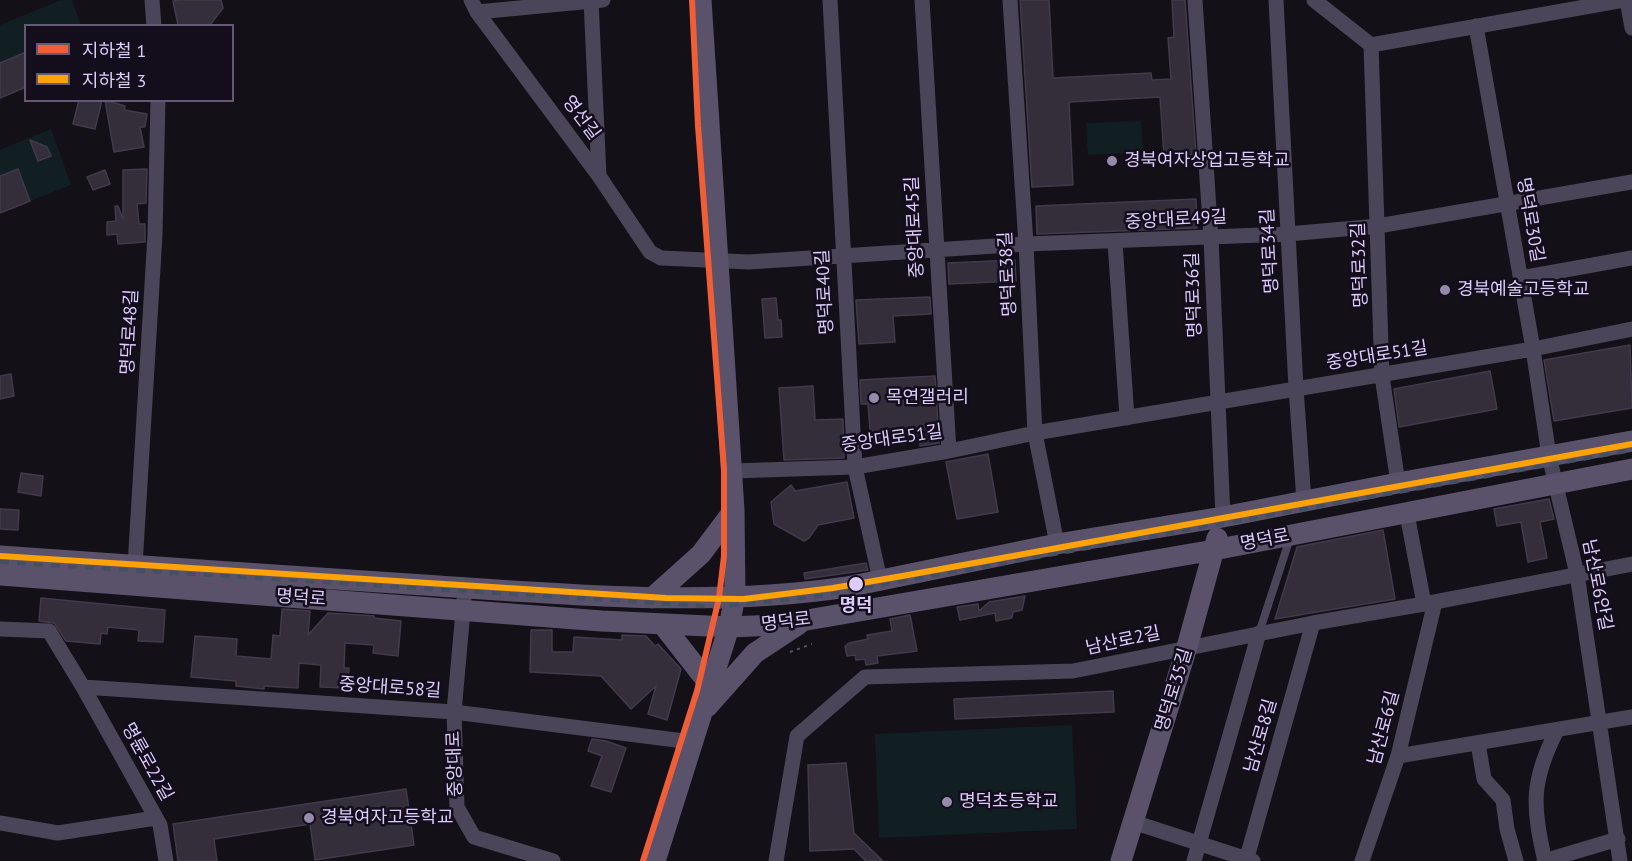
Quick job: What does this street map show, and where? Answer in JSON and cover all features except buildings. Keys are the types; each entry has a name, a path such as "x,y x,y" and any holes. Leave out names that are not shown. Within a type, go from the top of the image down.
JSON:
{"main road":[{"path":"655,861 729,627 735,596 732,471 701,0"},
{"name":"명덕로","path":"0,555 465,588 652,598 815,592 1057,544 1223,517 1632,441"},
{"name":"명덕로","path":"0,575 663,625 729,627 778,625 1214,550 1632,469"},
{"path":"652,598 701,554 734,510"},
{"name":"명덕로35길","path":"1121,861 1187,647 1223,517"},
{"path":"702,712 755,652 803,621"},
{"path":"663,625 710,685"}],"street":[{"path":"152,0 154,24"},
{"path":"591,0 599,176"},
{"path":"474,6 603,0"},
{"name":"명덕로40길","path":"830,0 855,467 880,580"},
{"name":"중앙대로45길","path":"921,0 949,451"},
{"name":"명덕로38길","path":"1010,0 1026,244 1035,433 1057,544"},
{"name":"명덕로36길","path":"1195,0 1211,238 1223,517"},
{"name":"명덕로34길","path":"1276,0 1304,501"},
{"path":"1314,0 1371,45 1476,26 1551,6 1626,0 1632,28"},
{"name":"영선길","path":"474,6 599,176 650,252 661,258"},
{"name":"명덕로30길","path":"1476,26 1521,278 1549,456"},
{"name":"명덕로32길","path":"1371,45 1382,376 1398,483"},
{"name":"명덕로48길","path":"135,566 155,235 158,102"},
{"name":"중앙대로49길","path":"661,258 749,262 1026,244 1288,234 1378,226 1632,182"},
{"path":"1115,242 1127,418"},
{"path":"1521,278 1632,258"},
{"name":"중앙대로51길","path":"732,471 855,467 1035,433 1296,388 1382,376 1632,329"},
{"name":"남산로6안길","path":"1549,456 1577,574 1620,861"},
{"path":"1407,514 1429,603"},
{"name":"남산로2길","path":"776,861 797,736 865,677 1073,671 1259,633 1632,564"},
{"name":"중앙대로","path":"465,588 454,712 457,807 474,837 553,861"},
{"name":"남산로6길","path":"1362,861 1398,756 1429,603"},
{"name":"남산로8길","path":"1249,860 1313,623"},
{"name":"명륜로22길","path":"0,629 49,631 160,825 166,861"},
{"path":"1194,861 1259,633"},
{"name":"중앙대로58길","path":"83,687 454,712 692,742"},
{"path":"1398,756 1632,717"},
{"path":"1557,730 1544,756 1537,784 1535,815 1545,861 1579,856 1618,839"},
{"path":"1478,743 1484,779 1503,800 1507,829 1516,861"},
{"path":"0,823 58,833 156,818"},
{"path":"1133,822 1249,860"}],"lane":[{"path":"1259,633 1290,536"}],"path":[{"path":"782,655 812,644"}],"shaded area":[{"path":"61,0 72,0 81,24 24,24 24,52 0,63 0,25"},
{"path":"1141,121 1143,152 1088,155 1086,123"},
{"path":"51,129 71,185 30,201 18,169 0,175 0,150"},
{"path":"1072,725 1077,829 879,838 875,734"}],"railway":[{"path":"0,562 718,607 821,596 1632,450"}],"metro line":[{"name":"1","path":"643,861 697,691 719,598 724,556 724,469 698,126 692,0"},
{"name":"3","path":"0,556 666,598 744,599 833,588 908,575 1632,444"}],"place":[{"name":"경북여자상업고등학교","path":"1112,161"},
{"name":"경북예술고등학교","path":"1445,290"},
{"name":"목연갤러리","path":"874,398"},
{"name":"명덕","path":"856,584"},
{"name":"명덕초등학교","path":"947,802"},
{"name":"경북여자고등학교","path":"309,818"}]}
